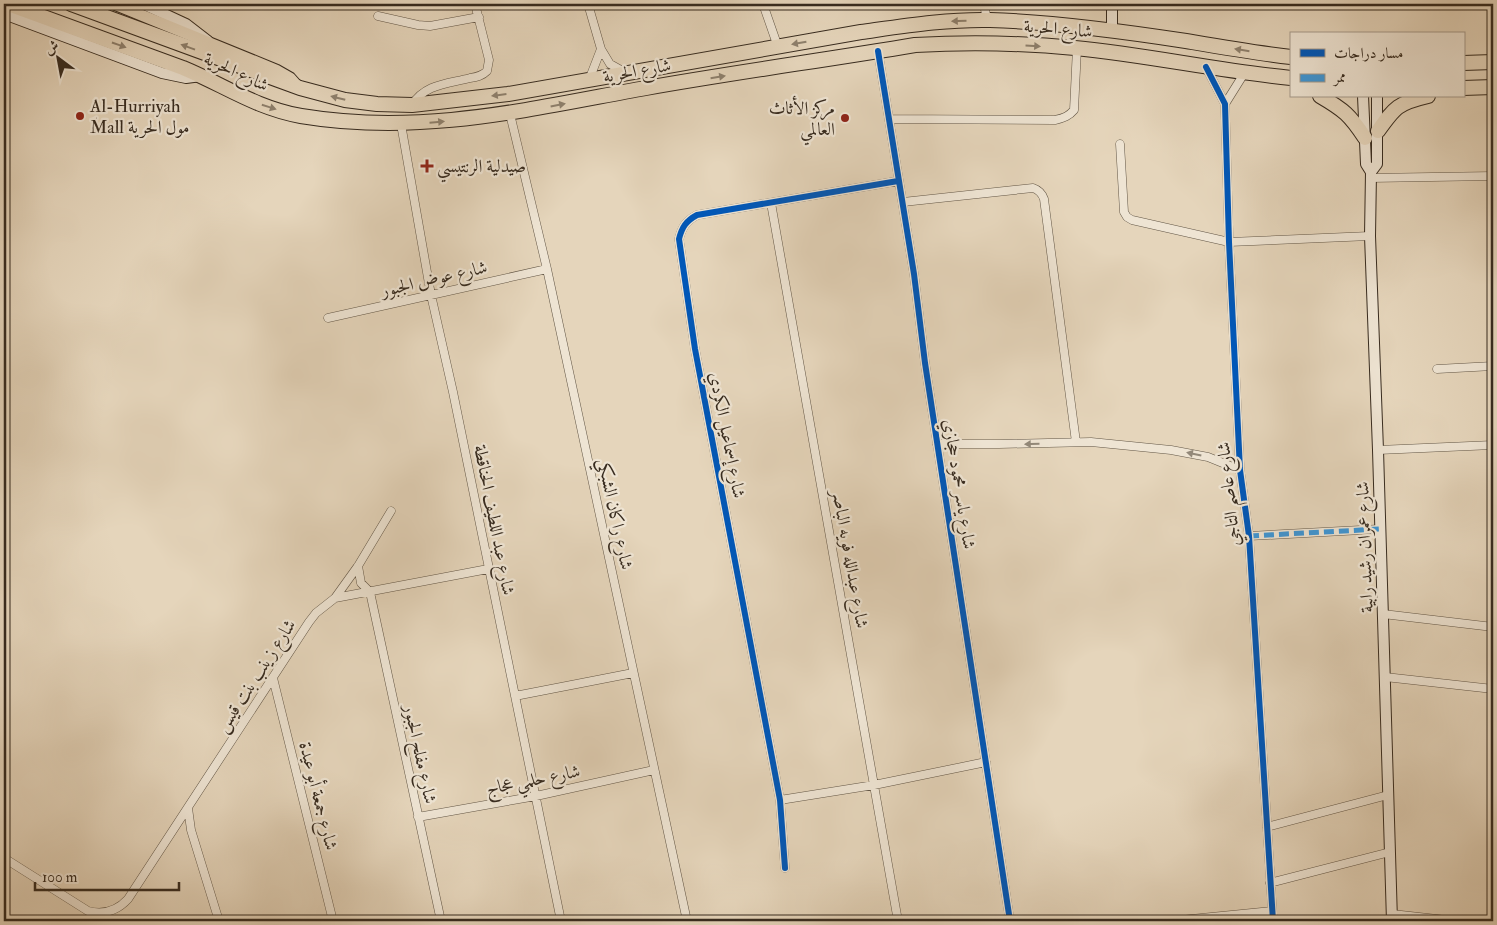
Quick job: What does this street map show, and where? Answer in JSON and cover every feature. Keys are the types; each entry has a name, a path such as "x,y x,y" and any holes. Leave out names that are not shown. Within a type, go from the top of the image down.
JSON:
{"highway":[{"name":"شارع الحرية","path":"8,4 202,76 253,102 291,114 374,124 438,122 510,114 648,88 915,45 985,43 1077,48 1290,78"},
{"name":"شارع الحرية","path":"71,4 300,88 345,100 412,106 508,94 912,25 988,20 1112,31 1290,57"},
{"path":"1464,63 1493,62"},
{"path":"1272,76 1290,84"},
{"path":"1464,88 1493,87"},
{"path":"1323,98 1352,118 1365,138"},
{"path":"1378,131 1396,108 1406,101 1419,98"}],"main road":[{"path":"114,4 281,72 300,88"}],"street":[{"path":"143,4 186,24 208,42"},
{"path":"412,106 417,96 428,89 478,76 487,71 489,60 475,4"},
{"path":"588,4 601,49 610,64 628,74"},
{"path":"764,4 778,47"},
{"path":"984,4 988,20"},
{"path":"1112,4 1112,31"},
{"path":"4,14 162,73 186,78 202,76"},
{"path":"378,16 430,26 479,17"},
{"path":"889,119 1055,120 1063,118 1070,115 1074,110 1077,48"},
{"path":"588,81 601,49"},
{"name":"شارع ياسر محمود حجازي","path":"878,51 898,181 903,202 937,444 1010,921"},
{"name":"شارع عاصم التاجي","path":"1206,67 1225,104 1229,242 1240,470 1249,536 1273,921"},
{"path":"1225,104 1245,72"},
{"name":"شارع عمران رشيد رابية","path":"1363,98 1366,164 1371,175 1370,236 1392,918"},
{"name":"شارع عمران رشيد رابية","path":"1371,175 1377,164 1377,98"},
{"name":"شارع راكان الشبكي","path":"510,114 547,269 687,921"},
{"name":"شارع عبد اللطيف الحناقطة","path":"401,124 431,295 453,392 561,921"},
{"path":"1120,144 1124,212 1126,217 1132,220 1229,242 1370,236"},
{"path":"1371,175 1493,176"},
{"name":"شارع إسماعيل الكردي","path":"785,868 780,800 695,349 679,239 683,226 697,215 898,181"},
{"path":"903,202 1033,188 1042,194 1076,442"},
{"name":"شارع عبدالله فويه الباصر","path":"771,203 898,921"},
{"name":"شارع عوض الجبور","path":"328,318 547,269"},
{"path":"1437,368 1493,366"},
{"path":"937,444 1076,442 1171,450 1208,457 1240,470"},
{"path":"1378,450 1493,445"},
{"path":"335,598 358,566 391,512"},
{"path":"1249,536 1380,529"},
{"name":"شارع مفلح الجبور","path":"358,566 361,583 370,592 441,921"},
{"name":"شارع زينب بنت قيس","path":"95,912 110,911 128,899 316,613 335,598 488,569"},
{"path":"1383,614 1493,627"},
{"path":"516,696 633,673"},
{"path":"1385,676 1493,689"},
{"name":"شارع جمعة أبو عيدة","path":"273,678 333,921"},
{"path":"780,800 874,785 986,762"},
{"name":"شارع حلمي عجاج","path":"418,817 536,796 654,770"},
{"path":"1267,826 1388,795"},
{"path":"188,808 191,830 219,921"},
{"path":"1270,883 1390,852"},
{"path":"4,858 81,907 95,912 98,921"},
{"path":"1171,921 1272,911"},
{"path":"1392,918 1455,921"}],"marked path":[{"path":"1249,536 1380,529"}],"cycle path":[{"path":"878,51 914,274 925,363 1010,921"},
{"path":"1206,67 1225,104 1229,242 1240,470 1249,536 1273,921"},
{"path":"785,868 780,800 695,349 679,239 685,225 697,215 898,181"}],"place":[{"name":"ِAl-Hurriyah Mall مول الحرية","path":"80,116"},
{"name":"مركز الأثاث العالمي","path":"845,118"},
{"name":"صيدلية الرنتيسي","path":"427,166"}]}
